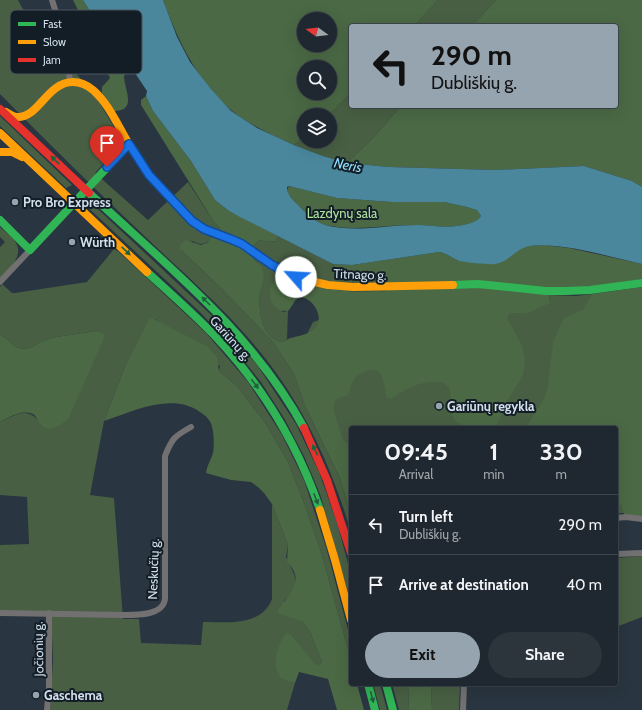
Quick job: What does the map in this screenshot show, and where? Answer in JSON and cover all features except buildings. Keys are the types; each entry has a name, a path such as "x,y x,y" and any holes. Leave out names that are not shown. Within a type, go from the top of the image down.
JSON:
{"main road":[{"path":"36,142 27,129 28,118 54,88 62,83 70,82"},
{"name":"Titnago g.","path":"70,82 88,86 97,94 149,175 198,226 233,240 272,265 306,280 328,285 353,287 478,284 546,291 590,290 642,283"},
{"path":"0,109 20,117 26,115 38,105"},
{"name":"Gariūnų g.","path":"0,109 100,204 173,270 225,320 256,355 276,382 301,422 322,465 338,509 349,546"},
{"name":"Gariūnų g.","path":"0,133 215,336 246,371 276,414 301,462 320,509 349,613"},
{"path":"0,220 30,250 129,144"},
{"path":"0,152 12,152 29,160"},
{"path":"369,686 375,710"},
{"path":"387,686 393,710"}],"street":[{"path":"52,0 55,10"},
{"path":"69,74 70,82"},
{"path":"0,282 30,250"},
{"name":"Neskučių g.","path":"49,613 137,615 162,608 165,604 165,456 170,443 176,436 191,427"},
{"path":"618,518 642,519"},
{"path":"618,554 642,553"},
{"name":"Jočionių g.","path":"0,613 49,613 49,682 47,710"},
{"path":"463,710 464,686"}],"green space":[{"path":"0,0 18,0 23,10 10,10 10,74 76,74 93,92 123,142 95,173 148,220 188,182 214,222 220,228 208,242 201,244 192,241 182,251 221,288 273,342 294,374 305,406 340,478 349,508 349,526 337,490 311,430 289,392 264,356 235,323 204,292 38,133 0,94"},
{"path":"73,0 83,0 89,10 78,10"},
{"path":"163,0 438,0 416,24 349,24 349,95 335,108 297,108 297,143 294,145 262,130 232,111 200,75 186,52"},
{"path":"438,0 496,0 474,24 416,24"},
{"path":"496,0 642,0 642,187 632,181 584,166 495,170 389,167 347,163 373,138 399,108 618,108 618,24 474,24"},
{"path":"108,74 126,74 124,76 128,103 126,107 121,110 114,111 102,93 102,87 110,78"},
{"path":"349,95 349,108 399,108 373,138 347,163 302,148 337,148 337,108 335,108"},
{"path":"146,96 153,111 191,161 215,200 229,211 278,236 276,241 258,241 255,244 252,256 261,267 263,274 260,293 260,308 263,324 270,336 276,340 283,342 309,333 316,327 319,316 314,305 305,298 297,299 288,311 275,307 270,297 270,290 275,280 280,277 307,285 343,291 383,292 387,290 386,281 384,279 365,274 343,272 336,268 333,264 352,265 439,252 459,261 529,246 544,245 569,248 642,264 642,279 589,287 549,287 550,303 527,313 510,313 507,318 522,346 525,361 523,375 509,398 496,426 464,426 455,421 449,408 451,396 449,388 443,382 422,383 403,391 391,399 386,397 385,386 379,372 370,370 357,376 353,381 348,395 335,401 333,408 343,440 349,444 349,508 340,478 305,406 294,374 273,342 221,288 180,249 180,245 185,240 201,245 207,243 220,228 214,222 141,105 141,100"},
{"path":"0,116 72,185 66,188 0,126"},
{"name":"Lazdynų sala","path":"289,186 337,198 392,202 444,202 477,210 481,216 471,223 452,227 405,225 360,228 337,227 320,223 308,215 290,196 288,192"},
{"path":"85,197 223,326 257,365 296,424 319,472 338,526 349,567 349,595 320,494 304,456 284,418 261,382 235,350 201,313 81,201"},
{"path":"0,227 15,241 18,248 18,253 14,263 0,279 0,247 5,242 0,237"},
{"path":"278,236 333,264 335,268 347,273 365,274 384,279 386,281 387,290 383,292 332,290 301,285 282,312 288,311 287,339 283,342 276,340 270,336 263,324 260,308 262,272 260,266 252,256 255,244 258,241 276,241"},
{"path":"114,249 119,252 206,333 248,382 282,435 304,480 326,547 349,633 349,653 321,552 304,503 288,462 266,424 237,386 219,371 220,366 155,319 124,369 104,421 90,495 114,498 123,619 139,619 141,643 201,645 203,622 242,621 252,619 260,614 267,608 272,599 272,504 288,545 286,557 294,574 296,584 292,593 284,601 293,618 303,622 310,632 322,662 320,665 315,665 292,635 283,679 295,683 287,710 50,710 53,660 51,611 0,611 0,545 29,544 27,497 0,495 0,422 17,414 27,413 37,419 41,425 96,331 49,339 27,349 20,349 0,335 0,287 2,284 12,293 15,293 87,282"},
{"path":"642,287 642,517 624,514 621,505 618,504 618,426 527,426 545,397 548,385 553,342 564,318 583,310 592,294"},
{"path":"592,294 589,300 642,513 618,513 618,426 349,426 349,459 303,342 313,322 328,317 550,303 550,295 576,296"},
{"path":"152,318 208,347 217,357 219,371 237,386 266,424 288,462 321,552 349,653 349,686 358,686 364,710 337,710 328,679 299,672 295,683 284,680 279,675 276,656 280,642 287,633 292,635 315,664 320,665 322,662 310,632 303,622 278,613 278,610 294,587 295,575 293,569 287,562 288,545 272,504 264,493 251,482 231,480 206,473 213,453 214,445 211,423 207,418 189,406 165,403 140,408 104,421 124,369 149,319"},
{"path":"96,331 105,336 68,419 54,428 47,428 43,427 39,423 33,414 24,412 16,414 0,422 0,335 14,346 24,349 30,348 55,337"},
{"path":"642,556 642,617 618,626 618,558"},
{"path":"374,686 381,686 387,710 380,710"},
{"path":"393,686 408,686 409,710 399,710"},
{"path":"408,686 431,686 432,710 409,710"},
{"path":"431,686 460,686 459,710 432,710"}],"water":[{"name":"Neris","path":"83,0 163,0 177,37 190,62 211,89 231,111 257,128 297,146 297,148 302,148 347,163 389,167 495,170 584,166 632,181 642,187 642,264 571,248 543,245 525,247 504,261 495,264 459,261 447,254 439,252 352,265 333,264 240,217 229,211 215,200 191,161 153,111 146,96 147,91 136,74 142,74 142,10 89,10","holes":["289,186 337,198 392,202 444,202 477,210 481,216 477,220 470,223 452,227 417,225 359,229 336,227 325,225 310,216 291,197 287,187"]}],"traffic: fast":[{"path":"30,250 129,144 149,175 182,211 198,226 224,236"},
{"path":"89,193 177,274 234,331 260,361 304,428"},
{"path":"0,220 30,250"},
{"path":"147,272 208,328 249,376 290,440 301,462 320,510"},
{"path":"453,285 478,284 546,291 566,291 590,290 642,283"},
{"path":"369,686 375,710"},
{"path":"387,686 393,710"}],"traffic: slow":[{"path":"6,112 16,117 25,116 38,106 56,88 73,82 81,83 93,90 104,102 129,144"},
{"path":"0,133 147,272"},
{"path":"0,152 12,152 22,157"},
{"path":"224,236 233,239 272,265 306,280 328,285 353,287 453,285"},
{"path":"320,510 349,612"}],"traffic: jam":[{"path":"0,109 89,193"},
{"path":"304,428 327,480 349,547"}],"place":[{"name":"Pro Bro Express","path":"15,202"},
{"name":"Würth","path":"72,242"},
{"name":"Gariūnų regykla","path":"439,406"},
{"name":"Gaschema","path":"36,695"}],"route":[{"path":"107,167 129,144 149,175 198,226 242,244 260,258 296,277"}]}
